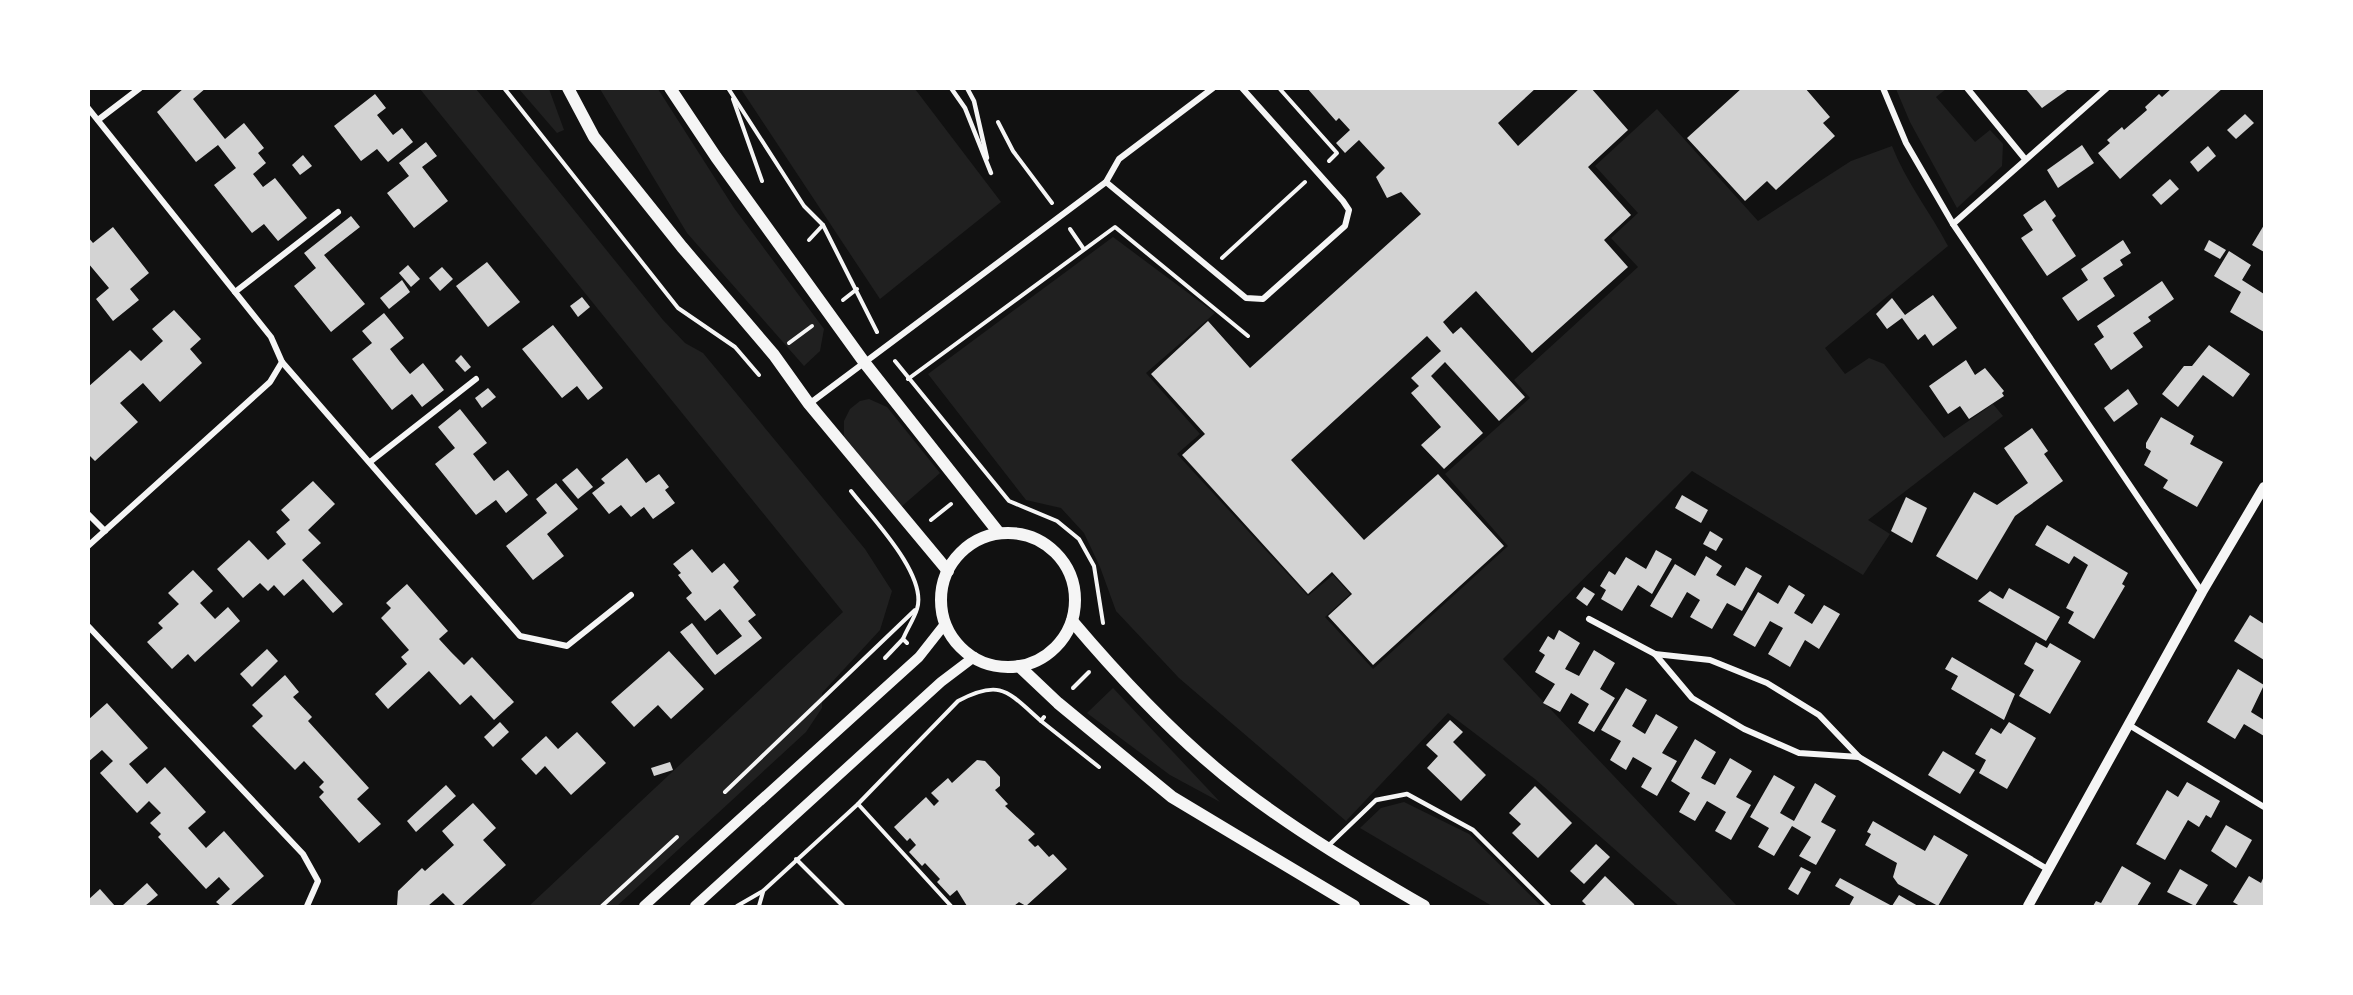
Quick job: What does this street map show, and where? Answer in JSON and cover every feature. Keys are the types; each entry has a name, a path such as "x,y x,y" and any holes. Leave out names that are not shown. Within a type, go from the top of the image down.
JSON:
{"main road":[{"path":"568,88 594,137 682,247 774,355 809,404 914,533 948,571"},
{"path":"670,88 716,158 864,362 999,533"},
{"path":"999,533 1022,534 1043,542 1060,557 1071,576 1076,598 1072,621 1061,642 1042,658 1019,666 996,666 974,657 952,637 945,624 941,607 942,588 948,571 960,553 978,540 999,533"},
{"path":"1072,621 1154,711 1242,789 1326,849 1424,906"},
{"path":"1019,666 1058,703 1172,797 1354,906"}],"street":[{"path":"98,120 140,88"},
{"path":"809,404 1106,182 1119,159 1213,88"},
{"path":"1106,182 1246,298 1263,299 1345,226 1349,216 1347,205 1242,88"},
{"path":"1882,88 1906,143 1953,224 2202,592"},
{"path":"1967,88 2025,159"},
{"path":"1953,224 2107,88"},
{"path":"88,108 271,337 282,362 520,636 567,646 631,595"},
{"path":"235,292 338,212"},
{"path":"88,546 270,382 282,362"},
{"path":"370,462 476,379"},
{"path":"2028,906 2202,592 2265,487"},
{"path":"88,514 105,531"},
{"path":"1589,620 1655,654 1710,660 1767,683 1819,715 1859,757 2049,870"},
{"path":"644,906 919,657 945,624"},
{"path":"88,626 303,854 318,880 307,906"},
{"path":"1655,654 1692,698 1744,729 1799,753 1859,757"},
{"path":"695,906 941,682 974,657"},
{"path":"2129,725 2265,807"}],"lane":[{"path":"951,88 965,108 991,173 974,101 967,88"},
{"path":"1326,849 1376,800 1407,794 1473,830 1549,906"}],"path":[{"path":"504,88 678,308 735,347 763,379"},
{"path":"1188,288 1337,153 1279,88"},
{"path":"729,90 762,181"},
{"path":"729,90 804,206"},
{"path":"997,120 1013,151 1083,248"},
{"path":"809,240 823,225"},
{"path":"908,379 1083,248 1115,227 1248,336"},
{"path":"755,370 857,289"},
{"path":"897,548 987,476"},
{"path":"846,484 897,548 914,577 918,608 903,639 919,657"},
{"path":"725,792 918,608"},
{"path":"737,906 763,891 858,804 958,701 941,682"},
{"path":"858,804 951,906"},
{"path":"602,906 677,837"},
{"path":"796,859 843,906"},
{"path":"759,906 763,891"}],"shaded area":[{"path":"420,89 476,89 663,320 685,343 703,353 865,549 892,591 880,630 822,693 822,708 806,732 617,906 529,906 843,612"},
{"path":"519,89 549,89 564,130 557,133"},
{"path":"600,89 658,89 734,208 824,329 820,351 804,366 687,233"},
{"path":"741,89 915,89 1001,202 880,299"},
{"path":"1896,89 1946,89 1936,97 1975,142 1990,130 2003,144 2002,166 1957,208 1910,122"},
{"path":"1657,109 1758,221 1851,161 1892,146 1904,172 1948,246 1825,348 1845,374 1869,358 1884,364 1944,438 1993,404 2003,416 1868,520 1890,534 1863,575 1692,471 1503,659 1737,906 1679,906 1535,779 1448,713 1346,821 1179,678 1116,611 1100,567 1084,533 1061,508 1026,500 928,374 1113,237 1215,313 1146,373 1200,434 1177,454 1308,596 1333,575 1350,594 1325,617 1373,669 1508,546 1445,474 1530,398 1514,380 1638,267 1611,238 1638,213 1595,166"},
{"path":"869,399 887,407 940,473 901,507 844,436 844,421 850,409 860,401"},
{"path":"1113,688 1220,802 1170,775 1087,713"},
{"path":"1404,802 1469,834 1541,906 1492,906 1360,828 1381,808"}],"building":[{"path":"184,88 206,88 193,99 225,139 244,123 264,148 258,153 266,163 253,174 263,187 275,178 307,218 278,241 264,224 252,233 214,185 236,168 218,145 196,162 157,112"},
{"path":"1307,88 1536,88 1498,123 1518,146 1580,88 1591,88 1628,130 1588,167 1631,215 1604,240 1628,267 1532,353 1476,291 1443,322 1453,334 1461,327 1525,397 1499,421 1445,362 1431,376 1483,433 1444,469 1421,445 1441,427 1411,393 1419,386 1411,378 1441,351 1427,336 1291,460 1364,540 1438,474 1504,546 1373,665 1328,616 1352,594 1332,572 1308,594 1182,455 1205,434 1151,374 1208,321 1250,368 1421,214 1401,192 1387,198 1376,177 1385,168 1359,140 1345,153 1336,143 1350,130 1339,118 1336,121"},
{"path":"1742,88 1805,88 1830,117 1823,123 1835,136 1776,190 1767,181 1745,201 1687,138"},
{"path":"2025,88 2070,88 2042,108"},
{"path":"2172,88 2223,88 2120,179 2098,153 2110,143 2107,140 2122,127 2124,130 2147,110 2145,107 2159,94 2162,97"},
{"path":"375,94 386,108 377,115 393,135 402,128 413,142 388,162 377,149 361,161 334,126"},
{"path":"2245,114 2254,123 2236,139 2227,130"},
{"path":"426,142 437,156 422,167 448,201 414,228 387,193 409,176 399,163"},
{"path":"2082,145 2094,163 2058,188 2047,170"},
{"path":"2208,146 2216,156 2198,172 2190,162"},
{"path":"303,155 312,166 300,175 292,165"},
{"path":"2170,179 2179,189 2161,205 2152,195"},
{"path":"2045,200 2056,216 2052,220 2076,256 2047,276 2021,238 2033,230 2023,215"},
{"path":"351,216 360,227 324,255 365,304 331,332 294,286 316,268 304,253"},
{"path":"2264,225 2264,252 2252,245"},
{"path":"113,227 149,273 130,289 139,300 113,321 96,299 109,288 88,263 88,237 93,243"},
{"path":"2123,240 2131,253 2120,260 2123,265 2103,278 2115,296 2078,321 2062,298 2088,280 2081,269"},
{"path":"2209,240 2226,250 2220,259 2204,250"},
{"path":"2229,251 2251,265 2242,280 2264,294 2264,332 2230,312 2241,292 2214,276"},
{"path":"487,262 520,302 488,327 456,286"},
{"path":"408,265 420,279 411,287 399,273"},
{"path":"442,267 453,279 440,291 429,278"},
{"path":"402,280 410,292 389,309 380,298"},
{"path":"2162,281 2174,299 2148,317 2151,321 2133,333 2143,347 2111,370 2094,344 2104,337 2097,326"},
{"path":"1933,295 1957,328 1933,346 1925,334 1918,340 1902,318 1887,329 1876,314 1892,298 1905,315"},
{"path":"582,297 590,307 578,317 570,306"},
{"path":"174,310 201,339 190,349 202,363 160,402 143,383 120,403 138,422 95,461 88,454 88,387 130,350 141,361 163,341 152,329"},
{"path":"384,313 404,338 390,349 400,362 410,374 423,363 444,390 422,407 412,394 392,410 352,359 372,343 362,331"},
{"path":"553,325 603,388 588,400 577,386 562,398 522,349"},
{"path":"2209,345 2250,374 2233,397 2203,375 2178,407 2162,394 2184,366 2192,366"},
{"path":"461,355 471,367 465,372 455,361"},
{"path":"1966,360 1975,375 1985,368 2004,391 2002,393 2004,396 1969,419 1960,406 1948,414 1929,386"},
{"path":"488,388 496,397 482,408 475,398"},
{"path":"2128,389 2138,404 2114,422 2104,408"},
{"path":"460,409 487,443 473,454 494,481 508,470 528,495 506,513 496,500 476,515 435,464 455,448 438,427"},
{"path":"2161,417 2194,436 2190,444 2223,462 2197,507 2163,488 2168,480 2144,465 2151,451 2146,448 2146,443"},
{"path":"2032,428 2048,451 2044,454 2063,481 2015,516 1977,580 1936,556 1974,492 1997,505 2028,483 2004,448"},
{"path":"627,458 646,483 659,474 669,487 665,490 675,503 653,519 644,507 631,517 621,505 609,514 592,493 605,483 601,479"},
{"path":"577,468 593,487 578,499 562,480"},
{"path":"313,481 335,504 308,530 321,543 302,560 343,604 333,613 303,579 284,596 274,585 268,591 260,583 243,598 217,569 249,540 268,560 286,544 276,532 290,520 281,510"},
{"path":"556,483 578,509 547,534 564,556 533,580 506,546 547,513 536,499"},
{"path":"1682,495 1708,510 1701,523 1675,508"},
{"path":"1906,497 1927,508 1912,543 1891,531"},
{"path":"2047,525 2128,573 2122,584 2125,586 2094,639 2068,623 2074,612 2066,608 2088,565 2074,556 2069,564 2035,545"},
{"path":"1710,531 1723,539 1716,551 1703,544"},
{"path":"692,549 712,573 724,563 739,581 733,587 756,615 748,621 762,638 715,675 680,632 692,623 717,655 742,636 720,609 705,621 686,598 692,593 678,575 681,573 673,564"},
{"path":"1656,550 1672,559 1652,594 1638,585 1622,611 1601,599 1606,590 1600,586 1609,571 1615,575 1626,557 1646,569"},
{"path":"1706,556 1722,566 1716,575 1735,586 1746,567 1762,576 1742,611 1727,603 1712,629 1690,617 1700,600 1687,592 1672,618 1650,606 1675,564 1695,576"},
{"path":"193,570 213,591 200,603 215,619 228,607 240,621 195,662 188,654 172,669 147,642 163,628 158,623 179,604 168,593"},
{"path":"407,584 448,631 439,639 464,665 472,657 514,702 494,720 471,695 460,705 429,671 388,709 375,694 407,664 401,657 409,650 381,618 391,608 386,603"},
{"path":"1789,585 1805,595 1794,613 1812,624 1824,605 1840,614 1819,649 1805,640 1790,667 1768,654 1783,628 1770,621 1755,647 1733,635 1758,592 1778,604"},
{"path":"1584,587 1595,594 1587,606 1576,598"},
{"path":"2009,588 2060,617 2046,641 1978,601 1990,591 2003,599"},
{"path":"2250,615 2264,624 2264,660 2234,641"},
{"path":"1559,630 1580,643 1565,669 1579,676 1594,650 1615,663 1600,689 1615,698 1594,732 1578,723 1589,704 1571,693 1560,712 1543,703 1555,684 1535,672 1545,655 1539,651 1548,636 1554,640"},
{"path":"2036,642 2047,648 2050,643 2081,661 2050,714 2019,696 2034,670 2024,664"},
{"path":"267,649 278,661 252,687 240,674"},
{"path":"669,651 704,689 671,719 658,705 634,727 611,702"},
{"path":"1952,657 2015,694 2004,720 1951,689 1958,676 1945,669"},
{"path":"2238,669 2264,685 2251,712 2264,720 2264,736 2244,724 2235,739 2207,722"},
{"path":"285,675 299,692 293,697 312,717 308,721 369,788 357,799 381,824 359,843 319,797 324,792 319,787 324,782 304,761 295,770 252,726 263,716 252,705"},
{"path":"1626,688 1647,700 1632,726 1645,734 1656,714 1678,727 1662,753 1677,761 1657,796 1641,787 1652,768 1633,757 1626,770 1610,760 1621,741 1601,730"},
{"path":"107,703 148,748 129,764 147,784 165,767 206,812 188,828 206,848 224,831 264,876 230,906 221,906 216,902 230,889 219,877 206,889 158,837 161,834 150,823 161,813 149,801 137,813 100,773 113,761 102,750 88,762 88,720"},
{"path":"1450,720 1463,732 1453,742 1486,775 1461,801 1427,768 1438,756 1426,745"},
{"path":"500,722 509,732 493,747 484,737"},
{"path":"2009,722 2036,738 2007,789 1979,773 1986,760 1975,754 1991,728 2001,734"},
{"path":"577,732 606,763 571,795 545,766 536,775 521,759 546,736 558,749"},
{"path":"1695,739 1716,752 1701,778 1715,785 1730,758 1752,771 1736,797 1751,805 1731,840 1715,831 1726,812 1707,801 1695,821 1679,812 1690,793 1671,781"},
{"path":"1943,751 1975,770 1960,794 1928,775"},
{"path":"977,760 985,761 1000,777 1000,786 995,790 1008,804 1005,806 1035,834 1028,840 1035,847 1038,845 1049,857 1053,854 1067,869 1026,906 1019,902 1014,906 967,906 957,890 950,896 937,882 940,879 925,863 922,866 909,852 916,845 910,838 907,841 894,827 926,797 934,806 939,801 931,793 948,778 952,783"},
{"path":"670,762 673,770 654,776 651,768"},
{"path":"1774,775 1795,787 1780,813 1794,821 1815,783 1836,796 1821,822 1836,830 1816,865 1799,856 1811,837 1792,826 1774,856 1758,847 1769,828 1750,817"},
{"path":"2187,782 2220,801 2211,818 2206,815 2199,827 2188,820 2165,860 2136,844 2167,790 2178,797"},
{"path":"446,785 456,796 416,832 407,821"},
{"path":"1535,786 1572,823 1538,858 1512,833 1521,824 1509,813"},
{"path":"473,803 496,828 483,840 506,865 461,906 456,906 443,893 428,906 397,906 398,891 422,868 425,871 454,845 442,831"},
{"path":"1873,821 1925,851 1934,835 1968,855 1938,906 1898,884 1893,877 1897,863 1865,845 1871,834 1867,832"},
{"path":"2226,825 2252,840 2236,868 2211,851"},
{"path":"1596,844 1610,857 1584,884 1570,871"},
{"path":"2122,866 2151,883 2137,906 2093,906 2096,901 2101,903"},
{"path":"1801,867 1811,872 1798,895 1788,889"},
{"path":"2180,869 2208,885 2195,906 2167,892"},
{"path":"1605,876 1635,906 1587,906 1582,901"},
{"path":"2249,876 2261,883 2264,876 2264,906 2240,906 2233,902"},
{"path":"1840,878 1892,906 1849,906 1854,897 1835,886"},
{"path":"147,883 158,895 145,906 122,906"},
{"path":"100,889 115,906 88,906 88,900"},
{"path":"1899,895 1918,906 1892,906"}]}
